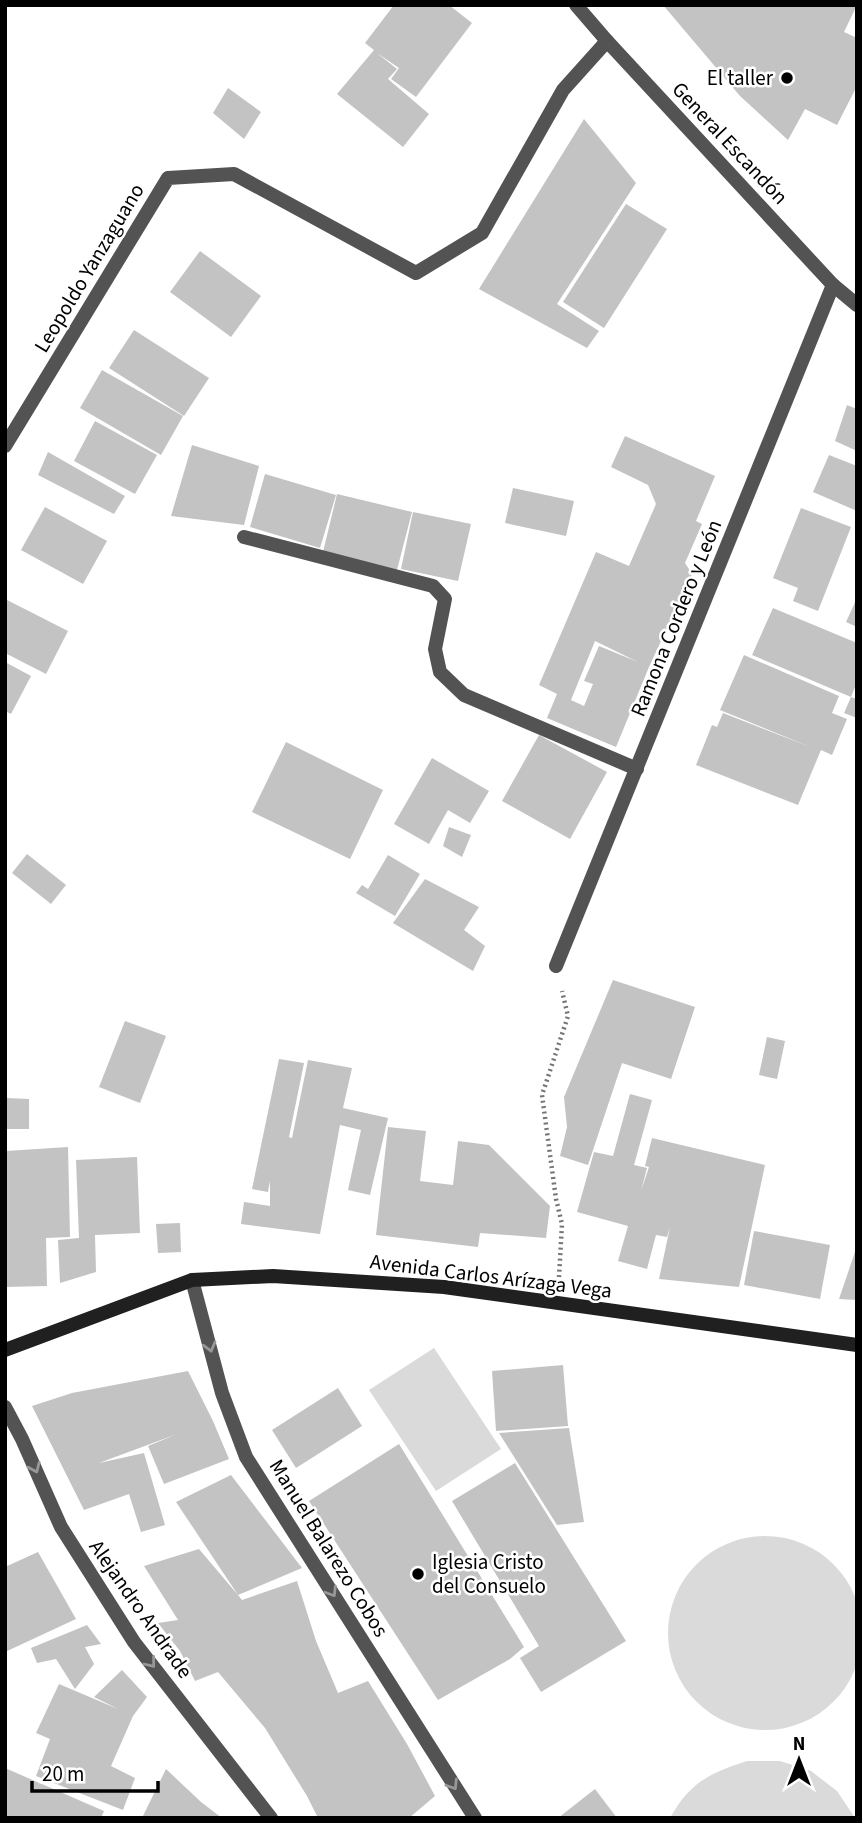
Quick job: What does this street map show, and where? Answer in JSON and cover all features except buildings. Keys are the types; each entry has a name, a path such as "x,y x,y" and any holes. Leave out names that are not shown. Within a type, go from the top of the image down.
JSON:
{"street":[{"name":"General Escandón","path":"576,5 833,285 857,305"},
{"name":"Leopoldo Yanzaguano","path":"5,446 168,178 234,174 416,273 482,233 563,90 607,41"},
{"name":"Ramona Cordero y León","path":"556,966 833,285"},
{"path":"244,537 433,586 445,599 435,649 440,672 464,695 637,769"},
{"name":"Avenida Carlos Arízaga Vega","path":"5,1350 192,1280 273,1276 444,1287 857,1345"},
{"name":"Manuel Balarezo Cobos","path":"192,1280 222,1393 246,1457 475,1818"},
{"name":"Alejandro Andrade","path":"5,1407 61,1527 134,1642 271,1818"}],"path":[{"path":"556,966 568,1016 542,1095 562,1224 558,1304"}],"shaded area":[{"path":"434,1348 501,1449 436,1491 369,1390"},
{"path":"765,1536 802,1543 834,1564 855,1596 862,1633 855,1670 834,1702 802,1723 765,1730 728,1723 696,1702 675,1670 668,1633 675,1596 696,1564 728,1543"},
{"path":"747,1761 780,1761 811,1771 837,1791 855,1818 670,1818 693,1787 722,1770"}],"place":[{"name":"El taller","path":"787,78"},
{"name":"Iglesia Cristo del Consuelo","path":"418,1574"}]}
